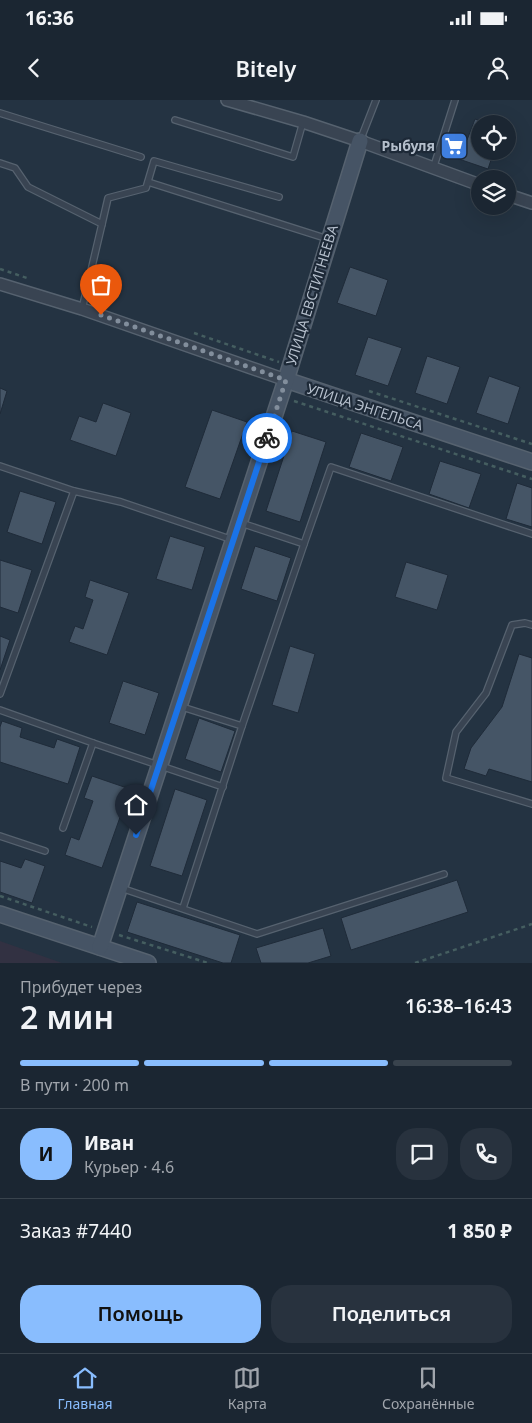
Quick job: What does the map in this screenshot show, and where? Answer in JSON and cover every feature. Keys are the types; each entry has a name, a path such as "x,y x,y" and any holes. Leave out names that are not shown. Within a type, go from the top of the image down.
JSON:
{"main road":[{"name":"УЛИЦА ЕВСТИГНЕЕВА","path":"105,948 119,887 288,373 360,141"},
{"name":"УЛИЦА ЭНГЕЛЬСА","path":"288,373 532,462"},
{"path":"0,914 148,963"}],"street":[{"path":"227,100 360,141 471,182"},
{"path":"516,198 532,203"},
{"name":"УЛИЦА ЭНГЕЛЬСА","path":"0,284 288,373"}],"lane":[{"name":"УЛИЦА ЕВСТИГНЕЕВА","path":"360,141 376,100"},
{"path":"433,169 455,100"},
{"path":"0,113 141,157"},
{"path":"175,120 293,157 303,122"},
{"path":"82,309 108,198 146,188 154,161 279,197"},
{"path":"0,163 15,168 28,187 102,224"},
{"path":"148,182 330,240"},
{"path":"0,466 74,491 121,502 233,540"},
{"path":"183,908 242,726 331,467 532,534"},
{"path":"0,694 74,491"},
{"path":"239,522 304,544"},
{"path":"532,625 525,623 512,625 486,694 456,732 446,778 532,804"},
{"path":"179,706 242,726"},
{"path":"0,710 223,787"},
{"path":"63,828 93,743"},
{"path":"0,836 45,851"},
{"path":"119,887 258,934 444,874"}],"path":[{"path":"0,269 38,281"},
{"path":"188,331 288,373"},
{"path":"365,390 532,444"},
{"path":"291,409 294,400 532,479"},
{"path":"415,963 532,924"},
{"path":"105,948 120,936 122,927"}],"shaded area":[{"path":"0,941 62,963 0,963"}],"building":[{"path":"471,130 471,160 491,160 488,169 450,156 457,136 467,140"},
{"path":"350,267 388,280 376,316 337,303"},
{"path":"368,337 402,348 388,386 355,375"},
{"path":"427,356 460,367 447,404 415,393"},
{"path":"489,376 520,387 508,424 476,413"},
{"path":"0,388 7,391 0,414"},
{"path":"103,403 131,413 116,456 70,440 79,416 96,422"},
{"path":"212,410 247,422 220,499 185,487"},
{"path":"292,431 326,442 300,522 266,511"},
{"path":"361,433 403,447 391,481 349,467"},
{"path":"440,461 481,474 469,508 429,494"},
{"path":"517,483 532,488 532,527 506,519"},
{"path":"20,491 56,502 42,544 7,532"},
{"path":"170,536 205,547 192,590 156,579"},
{"path":"255,546 291,558 277,601 241,589"},
{"path":"0,560 32,570 18,613 0,607"},
{"path":"406,562 448,575 437,610 395,597"},
{"path":"90,580 129,593 107,655 69,642 75,626 83,629 93,600 85,597"},
{"path":"0,636 10,640 0,670"},
{"path":"290,646 315,654 298,713 272,705"},
{"path":"519,654 532,658 532,782 489,769 486,776 464,769 471,748 502,707"},
{"path":"123,681 159,693 145,735 109,723"},
{"path":"199,718 235,731 221,772 185,759"},
{"path":"2,721 22,728 20,737 54,748 57,739 80,747 68,784 0,762 0,727"},
{"path":"92,776 130,789 102,868 65,855 71,837 79,840 93,801 84,798"},
{"path":"175,789 207,800 182,876 150,866"},
{"path":"25,859 45,866 32,903 0,892 0,861 21,868"},
{"path":"457,880 468,912 351,950 341,918"},
{"path":"137,902 240,935 231,963 223,963 127,932"},
{"path":"323,928 331,956 308,963 261,963 256,948"}],"way so far":[{"path":"101,315 286,380 267,438"}],"place":[{"name":"Рыбуля","path":"454,146"}],"route":[{"path":"136,835 267,438"}]}
